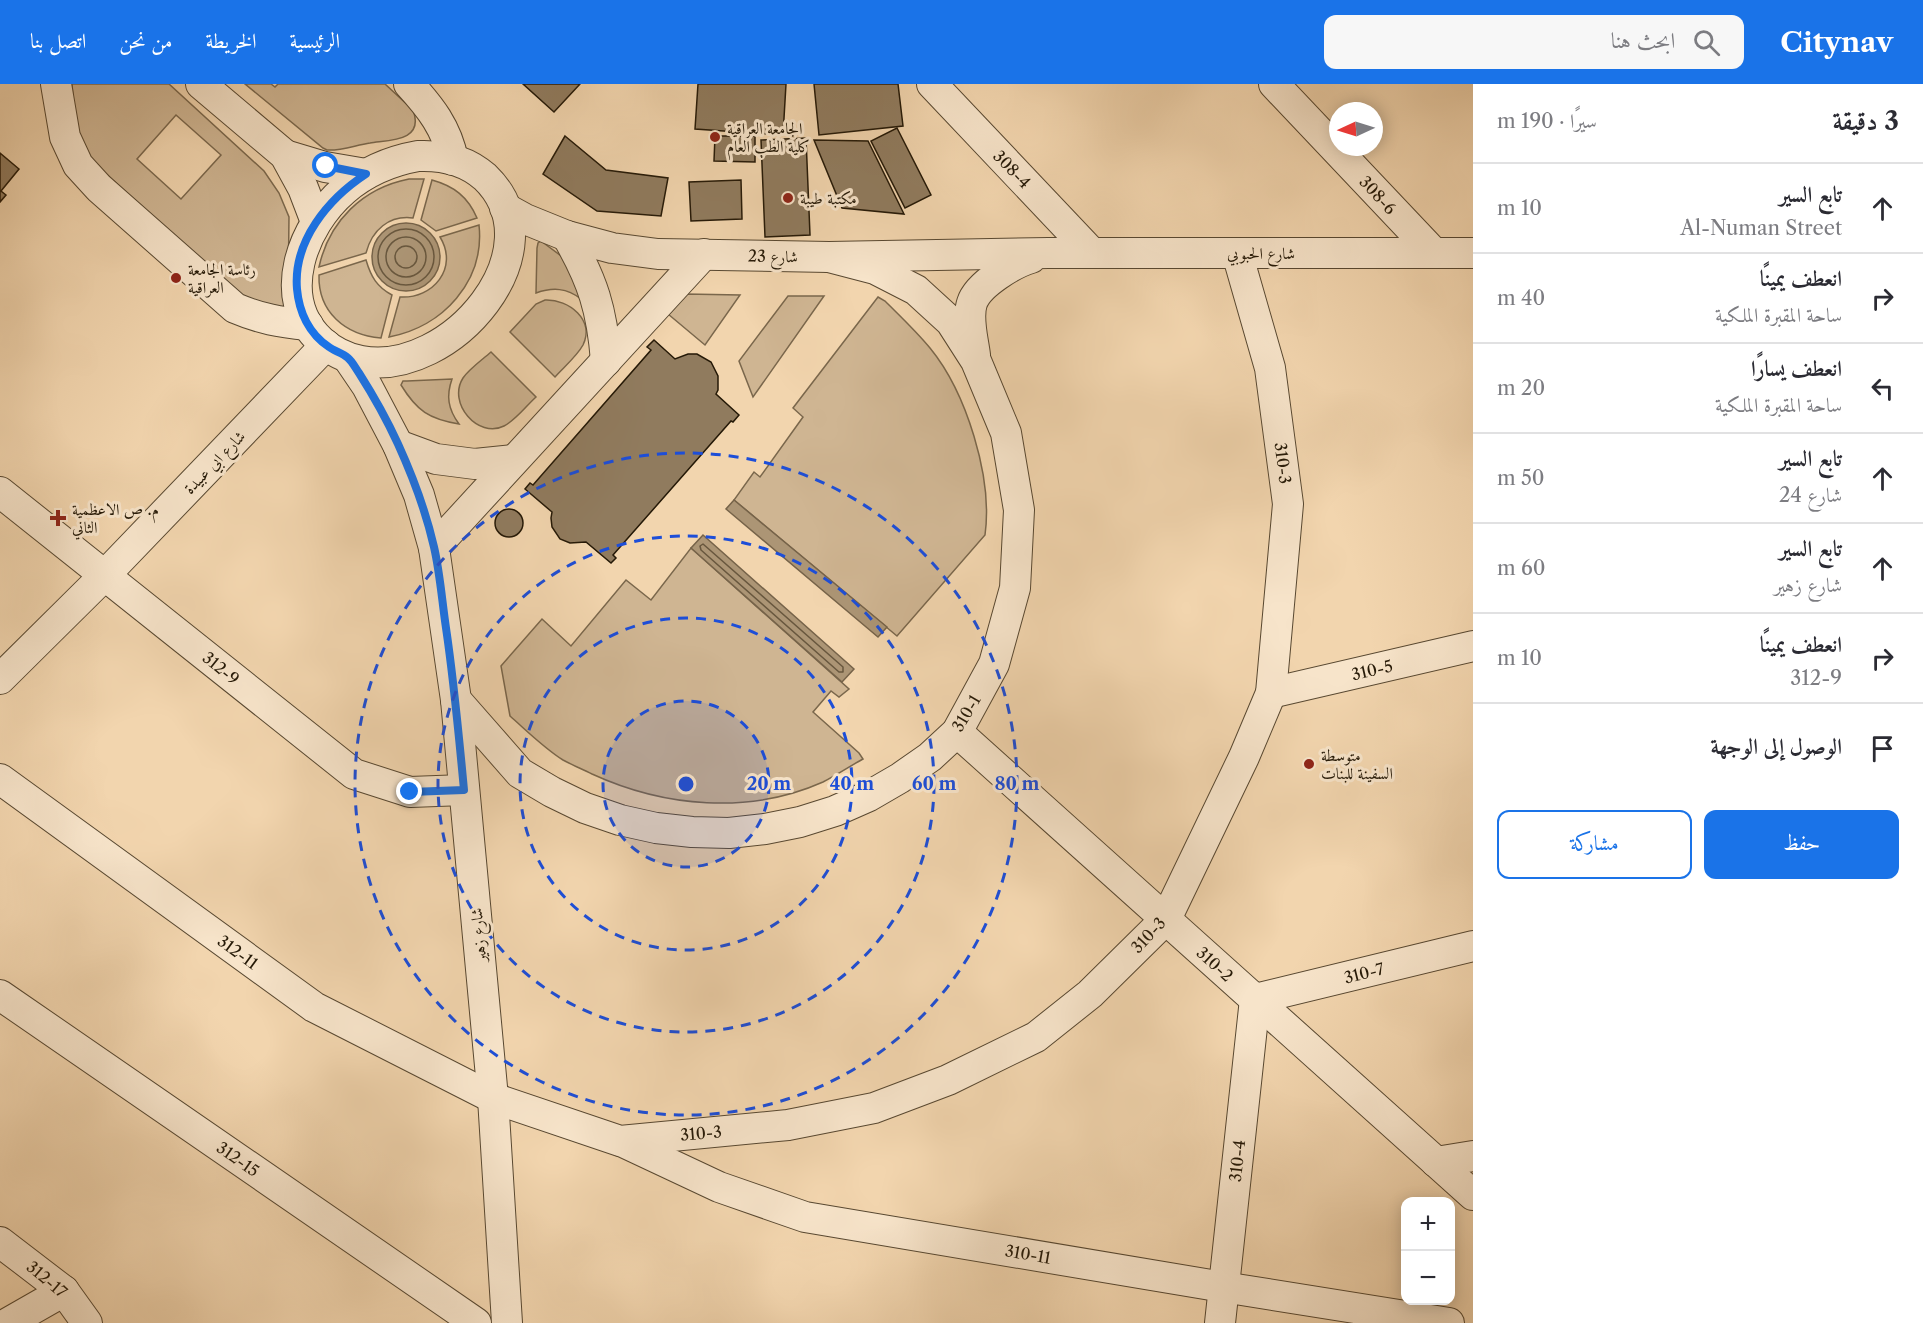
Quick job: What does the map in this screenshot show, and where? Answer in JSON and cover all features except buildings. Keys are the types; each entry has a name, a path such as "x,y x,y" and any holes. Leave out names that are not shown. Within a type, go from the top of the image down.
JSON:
{"street":[{"path":"56,84 65,137 78,165 99,188 234,308 258,318 276,322 327,343 375,362 402,359 440,344 462,328 486,301 502,271 509,245 509,231 505,208 498,193 481,173 453,160 418,156 391,162 366,174 343,190 316,222 304,247 297,273 298,300 327,343"},
{"path":"201,84 285,155 303,188 316,222"},
{"path":"409,84 432,110 448,141 453,160"},
{"name":"308-4","path":"932,84 1092,253"},
{"name":"308-6","path":"1274,84 1434,253"},
{"path":"285,155 366,174"},
{"name":"شارع 23","path":"505,208 567,236 612,248 658,254 829,257 1049,253"},
{"path":"567,236 584,265 596,296 603,328 606,361"},
{"path":"976,361 971,323 972,301 999,273 1019,261 1049,253"},
{"name":"شارع الحبوبي","path":"1049,253 1473,253"},
{"name":"310-3","path":"493,1098 620,1141 788,1125 874,1108 948,1080 1036,1037 1090,994 1166,919 1244,758 1271,693 1288,504 1270,368 1237,253"},
{"path":"434,548 705,254"},
{"name":"310-1","path":"456,700 520,773 552,792 585,808 620,820 656,828 692,832 765,829 800,822 835,811 900,778 930,757 957,732 994,664 1015,588 1019,510 1006,433 976,361 951,322 916,290 875,269 829,257"},
{"name":"شارع زهير","path":"327,343 367,386 398,445 419,495 434,548 456,700 493,1098 507,1323"},
{"name":"شارع ابي عبيدة","path":"0,680 105,575 327,343"},
{"path":"398,445 436,459 475,464 514,460"},
{"name":"312-9","path":"0,492 354,774 410,792 464,790"},
{"name":"310-5","path":"1271,693 1473,646"},
{"name":"310-2","path":"957,732 1473,1195"},
{"name":"312-11","path":"0,779 314,1007 493,1098"},
{"name":"310-7","path":"1255,999 1473,946"},
{"name":"312-15","path":"0,995 476,1323"},
{"name":"310-4","path":"1220,1323 1255,999"},
{"name":"310-11","path":"620,1141 719,1187 805,1216 1449,1323"},
{"path":"1436,1162 1473,1156"},
{"name":"312-17","path":"0,1242 64,1291 87,1323"},
{"path":"8,1323 64,1291"}],"shaded area":[{"path":"72,84 169,84 264,171 279,193 289,217 288,306 282,311 249,305 77,147","holes":["176,115 221,155 181,199 137,159"]},
{"path":"245,84 271,84 275,87 278,84 385,84 413,110 414,128 409,134 395,140 327,150"},
{"path":"409,179 424,179 413,218 396,219 383,226 372,237 366,253 319,267 331,235 350,209 377,190"},
{"path":"432,180 447,186 465,198 477,218 436,231 421,220"},
{"path":"479,225 479,245 475,265 456,298 443,312 427,323 409,332 389,337 400,297 423,293 440,279 446,260 445,249 440,237"},
{"path":"541,241 568,261 581,299 560,290 536,293 537,248"},
{"path":"366,260 375,281 392,295 381,338 368,336 345,327 329,310 320,288 319,275"},
{"path":"685,294 740,295 705,345 668,314"},
{"path":"788,296 824,296 753,397 739,361"},
{"path":"878,297 914,330 943,366 955,388 974,436 985,488 985,535 897,636 734,500 754,472 760,477 803,417 793,408"},
{"path":"545,300 571,307 586,327 583,345 555,377 510,332 536,304"},
{"path":"491,352 536,397 513,420 494,429 484,428 475,423 462,408 459,398 459,388 463,378"},
{"path":"452,379 449,402 452,413 459,424 425,412 418,407 401,385 403,381"},
{"path":"691,548 849,689 839,697 831,691 813,712 863,759 823,782 766,799 736,803 677,800 620,785 570,764 549,750 510,716 501,666 542,619 571,646 626,580 651,600"}],"water":[{"path":"406,223 419,226 430,233 437,244 440,257 437,270 430,281 419,288 406,291 393,288 382,281 375,270 372,257 375,244 382,233 393,226"},
{"path":"734,500 887,627 878,637 726,509"},
{"path":"703,535 854,669 842,682 691,548"}],"place":[{"name":"الجامعة العراقية كلية الطب العام","path":"715,137"},
{"name":"مكتبة طيبة","path":"788,198"},
{"name":"رئاسة الجامعة العراقية","path":"176,278"},
{"name":"م. ص الاعظمية الثاني","path":"58,518"},
{"name":"متوسطة السفينة للبنات","path":"1309,764"}],"route":[{"path":"326,166 366,174 343,190 316,222 300,260 297,273 298,300 302,313 316,336 348,358 367,386 398,445 419,495 434,548 456,700 464,790 410,792"}]}
